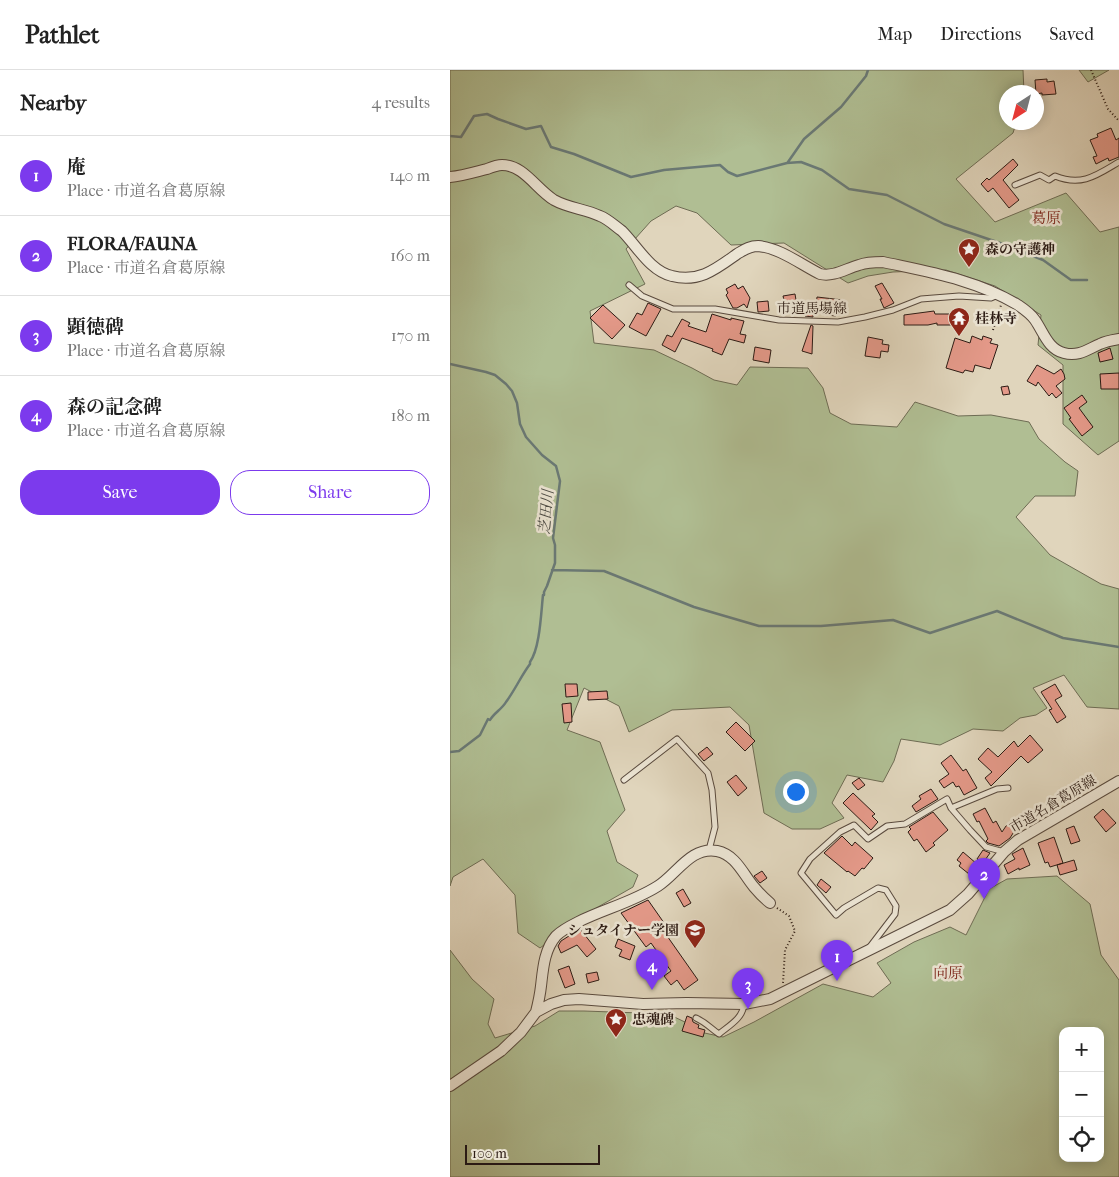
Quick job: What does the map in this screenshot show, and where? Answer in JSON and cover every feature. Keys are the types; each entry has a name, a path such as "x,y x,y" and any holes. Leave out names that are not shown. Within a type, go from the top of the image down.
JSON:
{"street":[{"path":"450,177 500,165 516,168 555,200 564,205 602,216 608,220 628,237 654,266 670,276 698,277 714,270 745,248 756,246 778,251 825,275 837,274 865,263 883,262 968,282 1001,296 1018,305 1034,319 1048,343 1062,353 1082,353 1103,343 1119,339"},
{"name":"市道名倉葛原線","path":"450,1086 501,1051 536,1012 551,1004 579,999 643,1004 744,1004 782,993 950,910 968,894 1004,852 1018,840 1119,781"},
{"path":"536,1012 547,950 563,930 589,917 628,902 648,891 667,879 696,854 709,850 723,852 735,861 754,887 770,903"}],"lane":[{"path":"1015,185 1040,175 1048,180 1055,176 1062,179 1082,181 1098,175 1119,162"},
{"name":"市道馬場線","path":"629,285 642,296 673,309 715,309 779,320 828,322 838,322 893,310 921,299 959,296 991,298 1001,296"},
{"path":"624,780 677,738 708,773 716,827 709,850"},
{"path":"951,808 997,789 1008,788"},
{"path":"866,952 895,914 896,906 886,890 878,888 844,908 836,915 801,873 810,859 840,832 854,825 868,838 888,826 905,824 946,799 951,808 986,847 1004,852"},
{"path":"696,1018 706,1022 711,1029 719,1034 740,1017 744,1004"}],"path":[{"path":"1091,70 1108,109 1119,121"},
{"path":"993,330 1001,296"},
{"path":"770,903 789,916 795,931 786,950 782,993"},
{"path":"618,1030 625,1003"}],"green space":[{"path":"450,70 1023,70 1024,85 999,85 999,130 1014,130 1013,133 956,179 995,222 1066,193 1100,232 1119,227 1119,441 1098,455 1063,424 1063,365 1038,345 1041,315 995,286 946,270 893,272 868,276 848,283 784,243 731,245 697,213 676,206 651,221 626,249 645,284 590,311 594,343 654,350 714,380 737,385 750,367 808,368 823,388 830,413 851,424 897,427 915,402 958,416 991,415 1029,422 1039,439 1078,471 1075,496 1035,496 1016,517 1050,555 1101,584 1119,589 1119,709 1087,707 1064,675 1033,688 1047,708 1036,715 1020,718 1003,731 973,729 940,745 901,739 894,761 883,782 847,775 832,803 844,818 820,829 792,829 764,813 749,725 730,707 672,710 629,732 619,706 584,688 567,730 600,742 625,810 607,831 617,862 638,875 633,887 584,915 540,948 518,933 515,895 483,859 453,877 450,886"},
{"path":"1079,70 1109,70 1088,82"},
{"path":"1057,876 1090,904 1101,955 1119,980 1119,1177 450,1177 450,950 472,979 494,999 488,1024 495,1038 535,1026 559,1011 668,1014 700,1032 723,1037 823,984 873,997 891,983 877,963 914,942 950,927 966,935 989,889 1007,879"}],"building":[{"path":"1047,79 1047,82 1054,81 1056,94 1044,95 1044,85 1035,85 1035,80"},
{"path":"1111,128 1116,140 1119,138 1119,157 1109,161 1108,158 1096,164 1093,157 1097,156 1090,140 1098,137 1097,134"},
{"path":"1013,159 1018,165 1003,180 1019,200 1009,208 993,188 988,192 981,184 987,178 989,180"},
{"path":"882,283 894,303 884,308 880,299 882,299 875,286"},
{"path":"735,284 738,289 743,286 750,298 747,308 744,304 733,308 726,295 728,293 726,289"},
{"path":"795,294 797,306 786,308 783,296"},
{"path":"817,297 843,300 842,307 837,307 836,316 827,315 827,309 816,307"},
{"path":"768,301 769,311 758,312 757,302"},
{"path":"648,303 661,309 646,336 629,327 637,313 642,315"},
{"path":"603,305 625,325 612,339 590,318"},
{"path":"806,308 813,309 813,317 805,316"},
{"path":"934,311 935,314 952,314 952,325 937,325 937,323 904,325 904,315"},
{"path":"712,314 731,320 731,318 744,321 740,334 746,335 744,343 729,339 722,355 712,351 713,349 682,338 675,352 662,345 667,335 672,337 682,319 690,323 688,326 706,332"},
{"path":"811,325 813,326 812,354 802,351"},
{"path":"972,336 982,340 983,336 992,339 990,343 998,345 990,369 975,365 973,372 965,370 963,373 946,368 955,338 970,343"},
{"path":"868,337 883,340 882,344 889,345 888,352 881,351 880,358 865,356"},
{"path":"755,347 771,350 769,363 753,360"},
{"path":"1110,348 1113,359 1100,362 1098,353"},
{"path":"1037,365 1054,374 1061,369 1064,374 1065,379 1056,386 1062,393 1056,398 1052,393 1049,396 1038,382 1036,386 1027,381"},
{"path":"1119,373 1119,389 1101,389 1100,374"},
{"path":"1008,386 1010,394 1003,395 1001,387"},
{"path":"1082,395 1087,402 1079,408 1093,427 1082,436 1069,419 1071,418 1064,408"},
{"path":"565,684 577,684 578,696 566,697"},
{"path":"1055,684 1062,696 1055,700 1066,717 1057,723 1049,710 1052,709 1041,692"},
{"path":"607,691 608,699 588,700 588,692"},
{"path":"571,703 572,722 564,723 562,704"},
{"path":"736,722 755,741 745,751 726,732"},
{"path":"1030,735 1043,750 1028,763 1021,756 991,786 985,778 992,772 978,759 988,748 998,757 1014,741 1018,747"},
{"path":"707,747 713,754 704,761 698,754"},
{"path":"951,755 963,771 966,769 977,788 964,795 959,786 956,787 953,782 944,788 939,781 949,774 941,763"},
{"path":"736,775 747,788 738,796 727,782"},
{"path":"859,778 865,785 858,790 852,783"},
{"path":"931,789 938,799 916,812 912,806 921,799 919,796"},
{"path":"853,793 875,814 872,816 878,822 871,830 843,803"},
{"path":"985,808 993,823 996,821 1002,832 1006,826 1022,814 1027,822 1015,830 1010,838 999,846 988,843 986,841 988,839 979,821 977,822 973,814"},
{"path":"1103,809 1116,823 1106,832 1094,817"},
{"path":"933,812 948,830 926,852 917,839 914,841 908,832 911,829 909,827"},
{"path":"1074,826 1080,841 1071,844 1066,829"},
{"path":"842,836 852,846 855,842 873,858 855,876 847,872 824,853"},
{"path":"1054,837 1063,863 1050,867 1048,862 1045,863 1038,843"},
{"path":"1023,848 1030,865 1008,874 1004,865 1015,859 1012,854"},
{"path":"983,850 990,853 983,863 977,859"},
{"path":"963,852 977,864 969,874 959,866 961,863 957,860"},
{"path":"1074,860 1077,870 1060,875 1057,865"},
{"path":"762,871 767,878 760,883 754,876"},
{"path":"821,879 831,887 826,893 817,885"},
{"path":"683,889 691,903 684,907 676,893"},
{"path":"648,900 669,930 665,933 698,980 684,990 677,980 671,985 664,976 671,971 651,943 646,947 621,913"},
{"path":"580,929 596,949 587,957 577,945 561,953 558,946 561,941"},
{"path":"618,939 635,946 630,960 619,956 622,950 615,947"},
{"path":"569,966 575,984 565,988 558,970"},
{"path":"597,972 599,980 588,983 586,974"},
{"path":"687,1016 699,1025 698,1028 705,1030 703,1037 682,1031"}],"waterway":[{"path":"788,162 804,139 841,107 866,76 868,70"},
{"path":"450,136 461,137 474,116 487,114 526,129 541,126 551,147 574,154 631,177 664,170 720,165 728,172 737,176 787,163 801,162 822,170 849,189 887,195 944,224 1043,260 1071,280 1087,280"},
{"name":"芝田川","path":"450,364 495,375 506,384 512,391 517,403 520,424 526,437 542,455 556,466 560,481 553,538 555,563 543,595 540,630 530,664 504,704 490,720 488,719 480,735 459,751 450,752"},
{"path":"552,570 604,571 694,607 759,626 821,626 893,620 930,633 997,611 1063,638 1119,647"}],"place":[{"name":"森の守護神","path":"969,268"},
{"name":"桂林寺","path":"959,337"},
{"name":"FLORA/FAUNA","path":"984,899"},
{"name":"シュタイナー学園","path":"695,949"},
{"name":"庵","path":"837,981"},
{"name":"森の記念碑","path":"652,990"},
{"name":"顕徳碑","path":"748,1009"},
{"name":"忠魂碑","path":"616,1038"}],"district":[{"name":"葛原","path":"1046,218"},
{"name":"向原","path":"948,973"}]}
